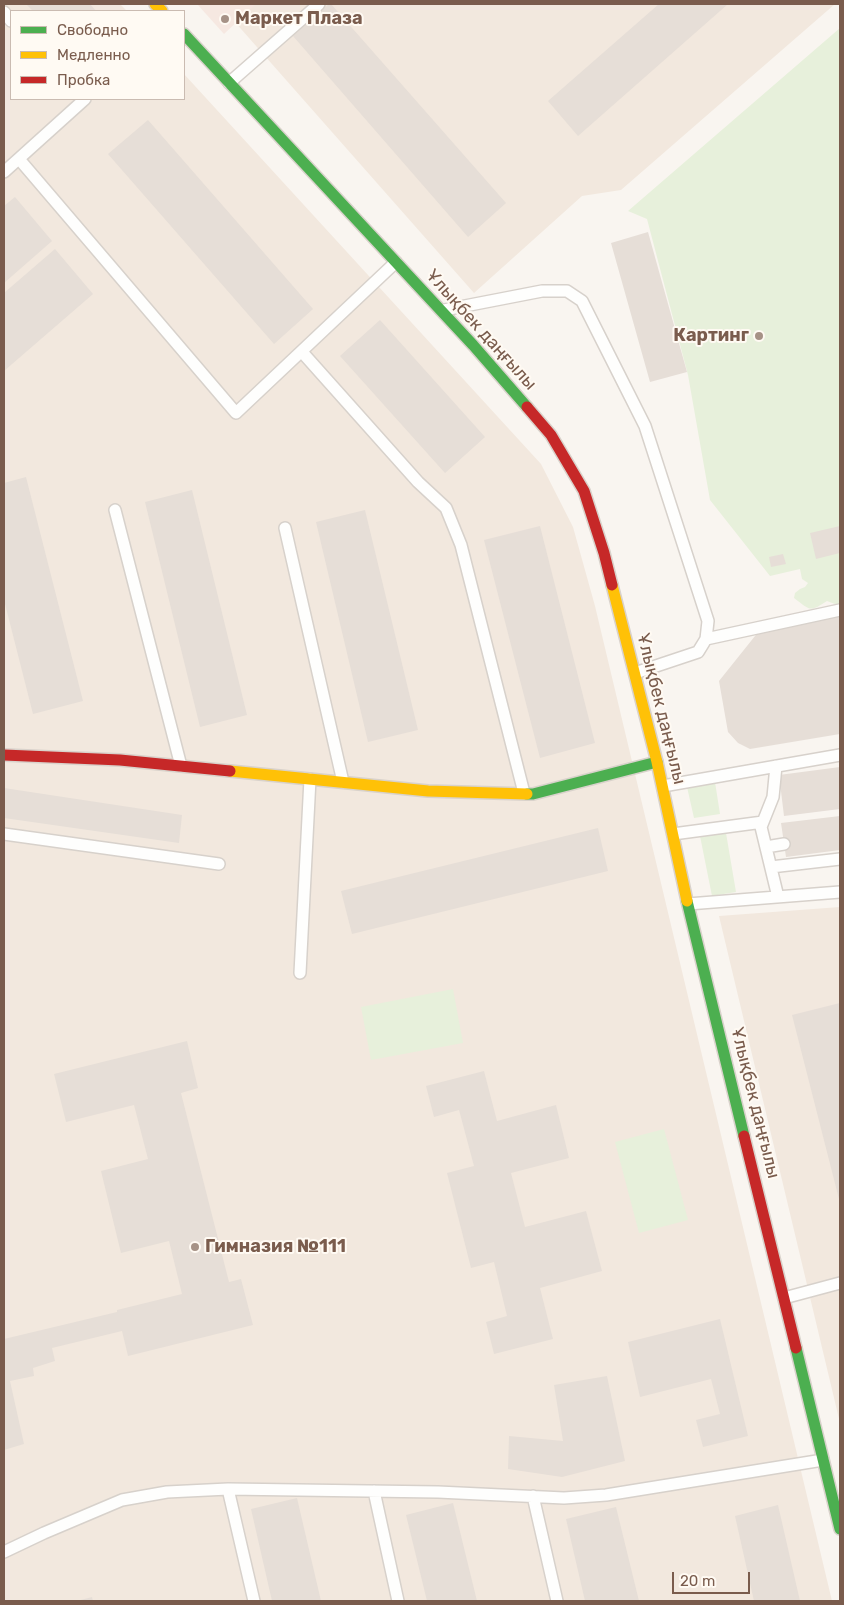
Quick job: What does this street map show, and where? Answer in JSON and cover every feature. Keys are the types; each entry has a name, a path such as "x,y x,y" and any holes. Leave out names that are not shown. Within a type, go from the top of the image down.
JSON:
{"street":[{"path":"155,4 166,10"},
{"name":"Ұлықбек даңғылы","path":"185,35 442,311 552,435 584,491 604,553 635,672 663,786 688,904 840,1529"},
{"path":"4,755 120,760 428,791 525,794 533,794 657,762"}],"lane":[{"path":"229,83 319,4"},
{"path":"4,172 82,100"},
{"path":"19,159 236,413 396,262"},
{"path":"442,311 542,291 567,291 582,302 646,426 708,621 706,640 698,652 635,672"},
{"path":"302,352 418,482 446,508 461,545 525,794"},
{"path":"115,510 181,766"},
{"path":"285,528 343,782"},
{"path":"706,640 840,610"},
{"path":"663,786 840,755"},
{"path":"776,766 777,796 761,827 778,897"},
{"path":"300,973 310,779"},
{"path":"673,834 763,822"},
{"path":"4,834 219,864"},
{"path":"766,847 784,844"},
{"path":"770,867 840,859"},
{"path":"688,904 840,892"},
{"path":"784,1298 840,1283"},
{"path":"4,1552 122,1500 167,1492 228,1489 374,1491 564,1498 606,1495 823,1460"},
{"path":"228,1489 254,1601"},
{"path":"374,1491 398,1601"},
{"path":"533,1496 556,1601"}],"shaded area":[{"path":"4,4 120,4 126,10 10,10 10,100 185,100 185,75 541,464 573,527 595,606 832,1601 4,1601"},
{"name":"Маркет Плаза","path":"197,4 256,4 224,34"},
{"path":"219,4 835,4 621,190 582,196 474,293"},
{"path":"840,907 840,1423 719,916"}],"green space":[{"name":"Картинг","path":"840,28 840,606 827,601 817,607 807,608 794,598 795,593 808,583 802,579 800,569 770,576 710,500 688,375 647,219 628,211"},
{"path":"715,782 720,814 694,818 687,787"},
{"path":"726,833 736,892 712,896 700,836"},
{"path":"453,989 463,1043 371,1060 361,1007"},
{"path":"664,1129 688,1220 639,1233 615,1142"}],"building":[{"path":"26,4 90,4 95,10 32,10"},
{"path":"329,4 506,203 468,237 293,36"},
{"path":"659,4 728,4 578,136 548,101"},
{"path":"148,120 313,309 274,344 108,154"},
{"path":"15,197 52,241 4,283 4,206"},
{"path":"648,232 687,372 650,382 611,243"},
{"path":"55,249 93,294 4,371 4,293"},
{"path":"380,320 485,437 445,473 340,356"},
{"path":"26,477 83,701 33,714 4,600 4,483"},
{"path":"192,490 247,715 200,727 145,502"},
{"path":"365,510 418,730 368,742 316,522"},
{"path":"540,526 595,743 540,758 484,540"},
{"path":"840,526 840,553 816,559 810,533"},
{"path":"783,554 786,564 771,567 769,557"},
{"path":"840,615 840,734 750,749 738,743 728,732 719,681 759,631"},
{"path":"840,767 840,809 784,816 779,775"},
{"path":"4,788 182,815 179,843 4,818"},
{"path":"840,816 840,850 786,857 781,823"},
{"path":"598,828 608,871 352,934 341,891"},
{"path":"840,1003 840,1203 792,1015"},
{"name":"Гимназия №111","path":"187,1041 198,1088 181,1093 229,1282 241,1279 253,1325 128,1356 122,1331 52,1348 55,1361 33,1368 34,1376 10,1381 24,1444 4,1450 4,1339 117,1312 117,1310 182,1294 169,1241 121,1253 101,1171 148,1159 134,1105 66,1122 54,1074"},
{"path":"484,1071 497,1121 556,1105 569,1158 511,1173 525,1227 586,1211 602,1271 540,1288 553,1339 494,1354 486,1322 507,1316 494,1262 471,1268 447,1173 474,1166 459,1110 434,1117 426,1086"},
{"path":"720,1319 748,1436 703,1447 696,1420 720,1414 711,1379 640,1397 628,1342"},
{"path":"607,1376 625,1461 562,1477 508,1469 509,1436 563,1441 554,1385"},
{"path":"297,1498 321,1601 272,1601 251,1509"},
{"path":"453,1503 477,1601 427,1601 406,1515"},
{"path":"778,1505 800,1601 754,1601 735,1516"},
{"path":"616,1507 639,1601 585,1601 566,1519"},
{"path":"92,1597 93,1601 77,1601"}],"traffic: fast":[{"path":"185,35 473,345 527,407"},
{"path":"527,794 657,762"},
{"path":"687,901 744,1136"},
{"path":"796,1348 840,1529"}],"traffic: slow":[{"path":"155,4 161,10"},
{"path":"612,585 657,762 687,901"},
{"path":"230,771 428,791 527,794"}],"traffic: jam":[{"path":"527,407 551,435 584,491 612,585"},
{"path":"4,755 120,760 230,771"},
{"path":"744,1136 796,1348"}],"place":[{"name":"Маркет Плаза","path":"225,19"},
{"name":"Картинг","path":"759,336"},
{"name":"Гимназия №111","path":"195,1247"}]}
